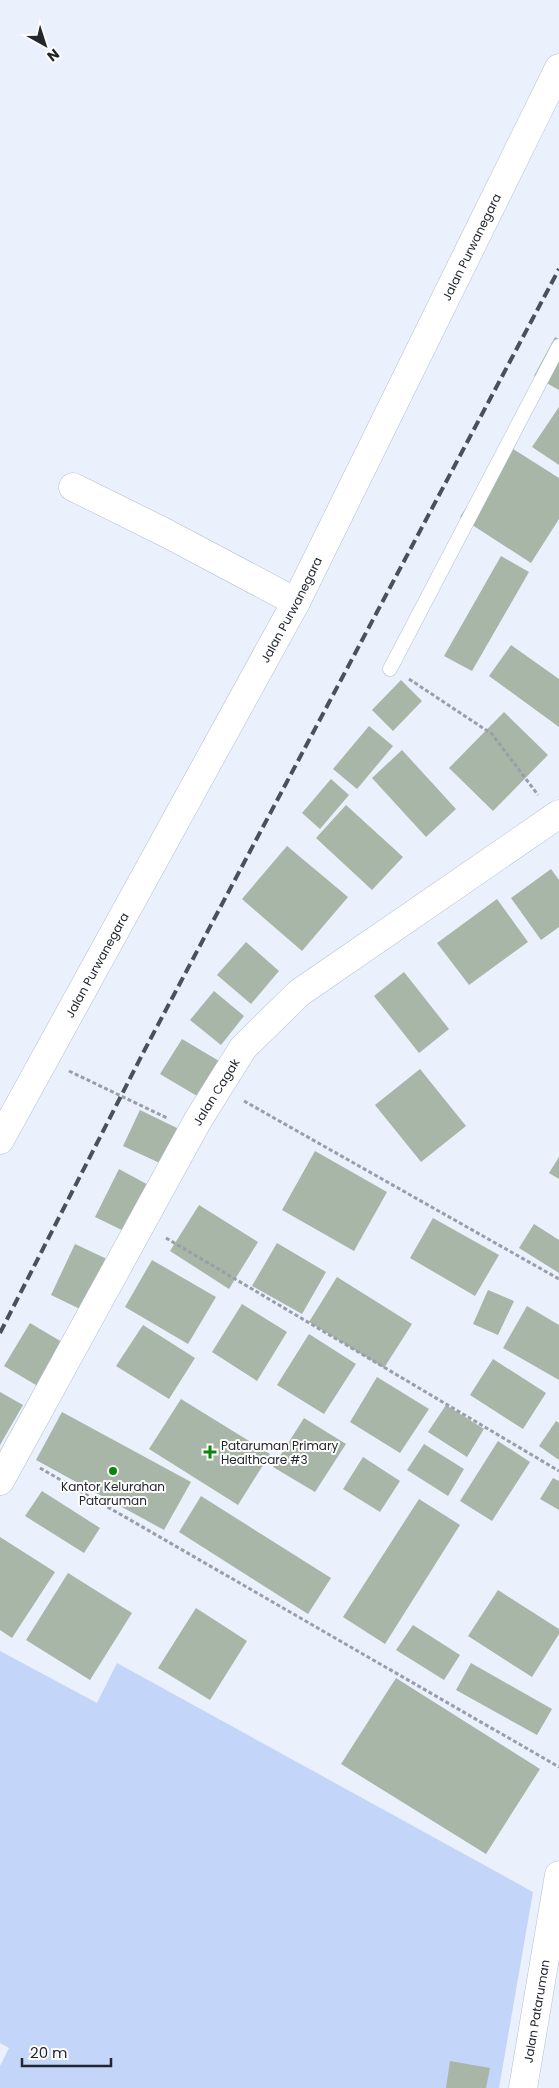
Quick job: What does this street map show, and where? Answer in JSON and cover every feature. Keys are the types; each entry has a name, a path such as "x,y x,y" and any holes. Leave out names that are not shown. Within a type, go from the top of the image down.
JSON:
{"street":[{"name":"Jalan Purwanegara","path":"0,1140 296,602 559,68"},
{"path":"74,487 296,602"},
{"name":"Jalan Cagak","path":"0,1481 192,1130 243,1048 299,993 557,816"},
{"name":"Jalan Pataruman","path":"523,2088 559,1875"}],"lane":[{"path":"390,669 559,346"}],"path":[{"path":"390,669 404,676 492,734 557,816"},
{"path":"46,1059 192,1130"},
{"path":"219,1086 559,1279"},
{"path":"141,1223 559,1471"},
{"path":"15,1453 559,1767"}],"shaded area":[{"path":"0,1651 97,1703 117,1663 533,1892 499,2088 0,2088 0,2066 9,2048 0,2043"}],"building":[{"path":"555,337 559,339 559,390 534,376"},
{"path":"559,407 559,465 532,447"},
{"path":"507,445 559,478 559,519 531,563 460,517"},
{"path":"501,556 529,572 472,671 444,656"},
{"path":"511,645 559,679 559,727 489,676"},
{"path":"401,680 422,701 393,731 372,710"},
{"path":"504,712 548,755 493,811 449,768"},
{"path":"369,726 393,746 357,789 333,769"},
{"path":"402,750 456,809 426,837 372,778"},
{"path":"331,779 349,795 320,829 302,813"},
{"path":"346,805 403,857 372,890 316,838"},
{"path":"287,846 348,897 302,951 242,899"},
{"path":"551,869 559,880 559,927 541,940 511,898"},
{"path":"497,899 528,942 469,985 437,943"},
{"path":"246,942 279,971 251,1004 217,975"},
{"path":"404,972 449,1029 419,1053 374,996"},
{"path":"214,991 244,1016 221,1045 190,1020"},
{"path":"182,1039 219,1061 197,1096 160,1074"},
{"path":"420,1069 466,1126 421,1162 375,1105"},
{"path":"140,1110 181,1130 164,1165 123,1146"},
{"path":"315,1151 387,1192 354,1251 282,1210"},
{"path":"559,1157 559,1179 549,1173"},
{"path":"119,1169 152,1187 128,1233 95,1217"},
{"path":"199,1205 258,1242 229,1289 170,1251"},
{"path":"433,1218 499,1255 475,1296 410,1258"},
{"path":"534,1224 559,1240 559,1273 519,1248"},
{"path":"277,1243 326,1272 302,1314 252,1286"},
{"path":"75,1244 109,1260 84,1311 51,1295"},
{"path":"152,1260 216,1297 188,1344 125,1307"},
{"path":"337,1277 412,1324 384,1368 309,1322"},
{"path":"488,1290 514,1301 498,1335 473,1324"},
{"path":"242,1304 287,1332 257,1381 212,1352"},
{"path":"527,1306 559,1325 559,1380 503,1348"},
{"path":"30,1323 67,1345 41,1388 4,1366"},
{"path":"143,1325 195,1358 169,1399 116,1366"},
{"path":"309,1334 356,1364 324,1414 277,1385"},
{"path":"493,1359 546,1393 523,1429 470,1395"},
{"path":"377,1377 429,1409 400,1453 350,1422"},
{"path":"0,1392 23,1405 0,1445"},
{"name":"Pataruman Primary Healthcare #3","path":"181,1399 270,1454 238,1505 149,1449"},
{"path":"446,1405 484,1429 467,1457 428,1432"},
{"name":"Kantor Kelurahan Pataruman","path":"62,1412 191,1482 164,1530 36,1460"},
{"path":"304,1418 346,1444 315,1492 273,1467"},
{"path":"556,1421 559,1423 559,1460 539,1446"},
{"path":"498,1441 530,1462 492,1521 460,1501"},
{"path":"424,1444 464,1469 448,1496 407,1470"},
{"path":"363,1457 400,1481 380,1512 343,1489"},
{"path":"553,1478 559,1481 559,1510 540,1499"},
{"path":"42,1491 100,1528 84,1553 25,1516"},
{"path":"201,1496 331,1578 308,1614 179,1532"},
{"path":"419,1499 460,1525 385,1644 343,1617"},
{"path":"0,1537 55,1572 12,1638 0,1630"},
{"path":"68,1573 132,1613 90,1680 26,1640"},
{"path":"498,1590 559,1629 559,1634 532,1677 468,1636"},
{"path":"196,1608 247,1641 210,1700 158,1668"},
{"path":"413,1625 460,1655 444,1680 396,1650"},
{"path":"471,1663 552,1709 537,1735 456,1690"},
{"path":"396,1678 540,1769 486,1854 341,1764"},
{"path":"450,2061 490,2068 486,2088 446,2088"}],"railway":[{"path":"0,1333 143,1053 559,269"}],"place":[{"name":"Pataruman Primary Healthcare #3","path":"210,1452"},
{"name":"Kantor Kelurahan Pataruman","path":"113,1471"}]}
